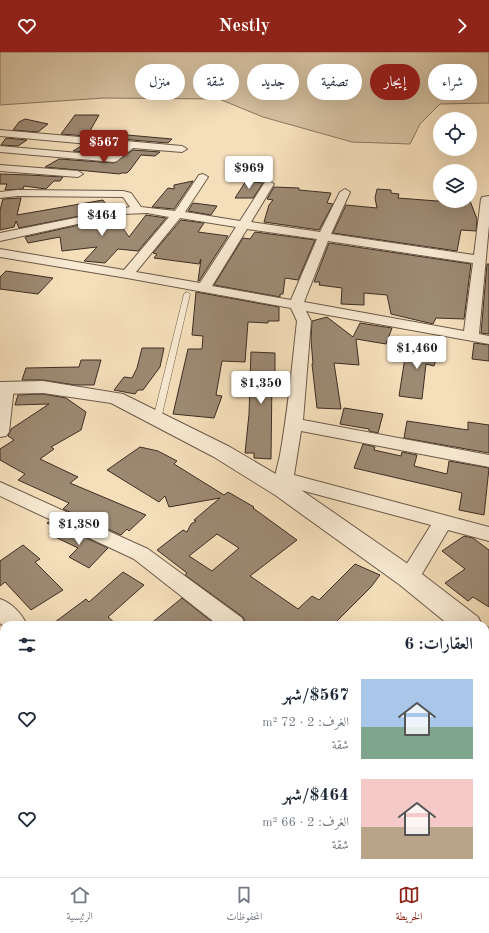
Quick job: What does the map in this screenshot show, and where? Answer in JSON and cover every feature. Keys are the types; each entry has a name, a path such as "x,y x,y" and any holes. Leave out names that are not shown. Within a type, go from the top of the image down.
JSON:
{"street":[{"path":"0,133 182,149"},
{"path":"107,169 114,159 132,144"},
{"path":"0,149 114,159"},
{"path":"0,168 78,174"},
{"path":"127,274 178,214 203,178"},
{"path":"204,288 269,184"},
{"path":"284,484 294,424 304,321 296,304 324,236 345,192"},
{"path":"0,195 17,193 123,194 127,195 137,210"},
{"path":"471,337 486,199"},
{"path":"0,237 124,211 137,210 178,214 479,260"},
{"path":"0,253 296,304 489,340"},
{"path":"0,432 3,388 43,387 116,398 284,484 463,621"},
{"path":"294,424 489,461"},
{"path":"284,484 489,534"},
{"path":"0,488 141,554 229,621"},
{"path":"408,578 443,522"},
{"path":"0,608 12,621"}],"lane":[{"path":"157,419 187,294"}],"shaded area":[{"path":"0,52 489,52 489,103 440,104 420,124 410,144 352,142 263,117 221,100 239,100 239,64 193,64 193,99 185,99 185,64 135,64 135,98 104,98 0,105"}],"building":[{"path":"75,115 99,115 87,136 61,134"},
{"path":"25,119 48,124 38,132 13,130 19,122"},
{"path":"102,134 172,139 168,143 97,137"},
{"path":"6,138 27,140 18,146 1,145"},
{"path":"83,145 119,148 112,154 73,151"},
{"path":"133,150 160,152 155,156 141,155 127,173 120,174 45,167 59,159 114,163"},
{"path":"0,174 63,177 60,181 54,181 46,189 24,186 23,189 5,190 7,184 0,184"},
{"path":"193,181 174,209 152,207 168,188 174,189 174,185"},
{"path":"246,181 263,183 253,198 235,198"},
{"path":"274,187 299,188 299,190 331,193 327,203 333,204 319,230 264,222 269,205 273,200 267,199"},
{"path":"377,189 391,190 391,193 399,194 398,198 433,201 433,208 473,208 477,219 476,231 461,230 457,251 333,233 346,205 377,208 375,198"},
{"path":"21,198 17,215 103,200 110,210 19,228 16,221 14,227 0,230 0,210 3,199"},
{"path":"193,203 217,206 211,215 188,211"},
{"path":"146,215 166,218 138,251 118,249 105,263 84,261 97,247 62,251 60,237 28,243 25,237 115,217 129,237"},
{"path":"181,220 204,223 198,232 228,236 199,281 201,259 199,264 154,258 157,254 153,253"},
{"path":"255,232 315,240 298,280 285,278 283,294 280,294 280,297 214,285 243,238 250,239"},
{"path":"329,243 471,264 464,319 436,318 433,324 391,314 387,295 364,293 364,305 341,304 342,288 319,285 320,282 314,282"},
{"path":"487,264 489,264 489,334 481,333"},
{"path":"6,271 53,278 38,294 0,289 0,277"},
{"path":"196,292 279,307 279,321 268,321 268,323 248,322 245,362 222,361 216,395 222,396 214,418 173,414 188,349 202,349 203,336 192,335"},
{"path":"327,317 353,337 360,323 392,328 386,344 356,339 359,365 334,363 341,409 317,408 312,364 312,321"},
{"path":"418,342 440,346 434,366 426,364 422,399 399,396 406,351 415,353"},
{"path":"474,343 489,345 489,361 472,359"},
{"path":"142,348 164,348 160,367 143,390 138,390 135,394 114,390 124,377 132,378 137,368"},
{"path":"251,352 275,353 275,376 272,376 271,459 254,458 254,453 245,453 249,414"},
{"path":"81,360 101,360 94,385 75,385 43,380 22,380 26,368 79,367"},
{"path":"43,394 66,398 86,412 81,430 51,447 54,449 40,459 78,477 70,483 146,515 129,531 127,529 121,535 63,509 69,503 18,480 25,474 0,460 0,449 14,440 8,436 11,429 49,404 15,405 18,395"},
{"path":"344,408 383,414 378,433 369,431 369,429 340,424"},
{"path":"407,421 468,430 468,422 489,425 489,453 404,438"},
{"path":"363,444 375,447 374,450 401,456 402,452 417,455 414,466 447,474 449,461 489,468 484,515 459,510 462,493 354,468"},
{"path":"140,447 158,451 177,461 174,464 224,495 228,492 254,507 253,508 297,540 250,576 298,609 312,596 319,600 355,564 380,575 371,587 337,621 244,621 243,617 185,575 187,573 157,550 183,530 187,532 191,524 196,521 194,520 220,498 169,507 165,496 159,502 107,470","holes":["217,534 239,548 212,571 189,556"]},
{"path":"50,521 108,548 89,568 69,557 78,548 49,534 56,527 47,523"},
{"path":"464,536 473,538 489,550 489,607 473,597 468,601 445,583 465,569 442,551"},
{"path":"23,545 40,559 35,562 63,590 31,610 5,582 0,586 0,561"},
{"path":"123,572 144,585 108,617 112,621 56,621 86,599 89,602"},
{"path":"182,598 211,621 154,621"}]}
